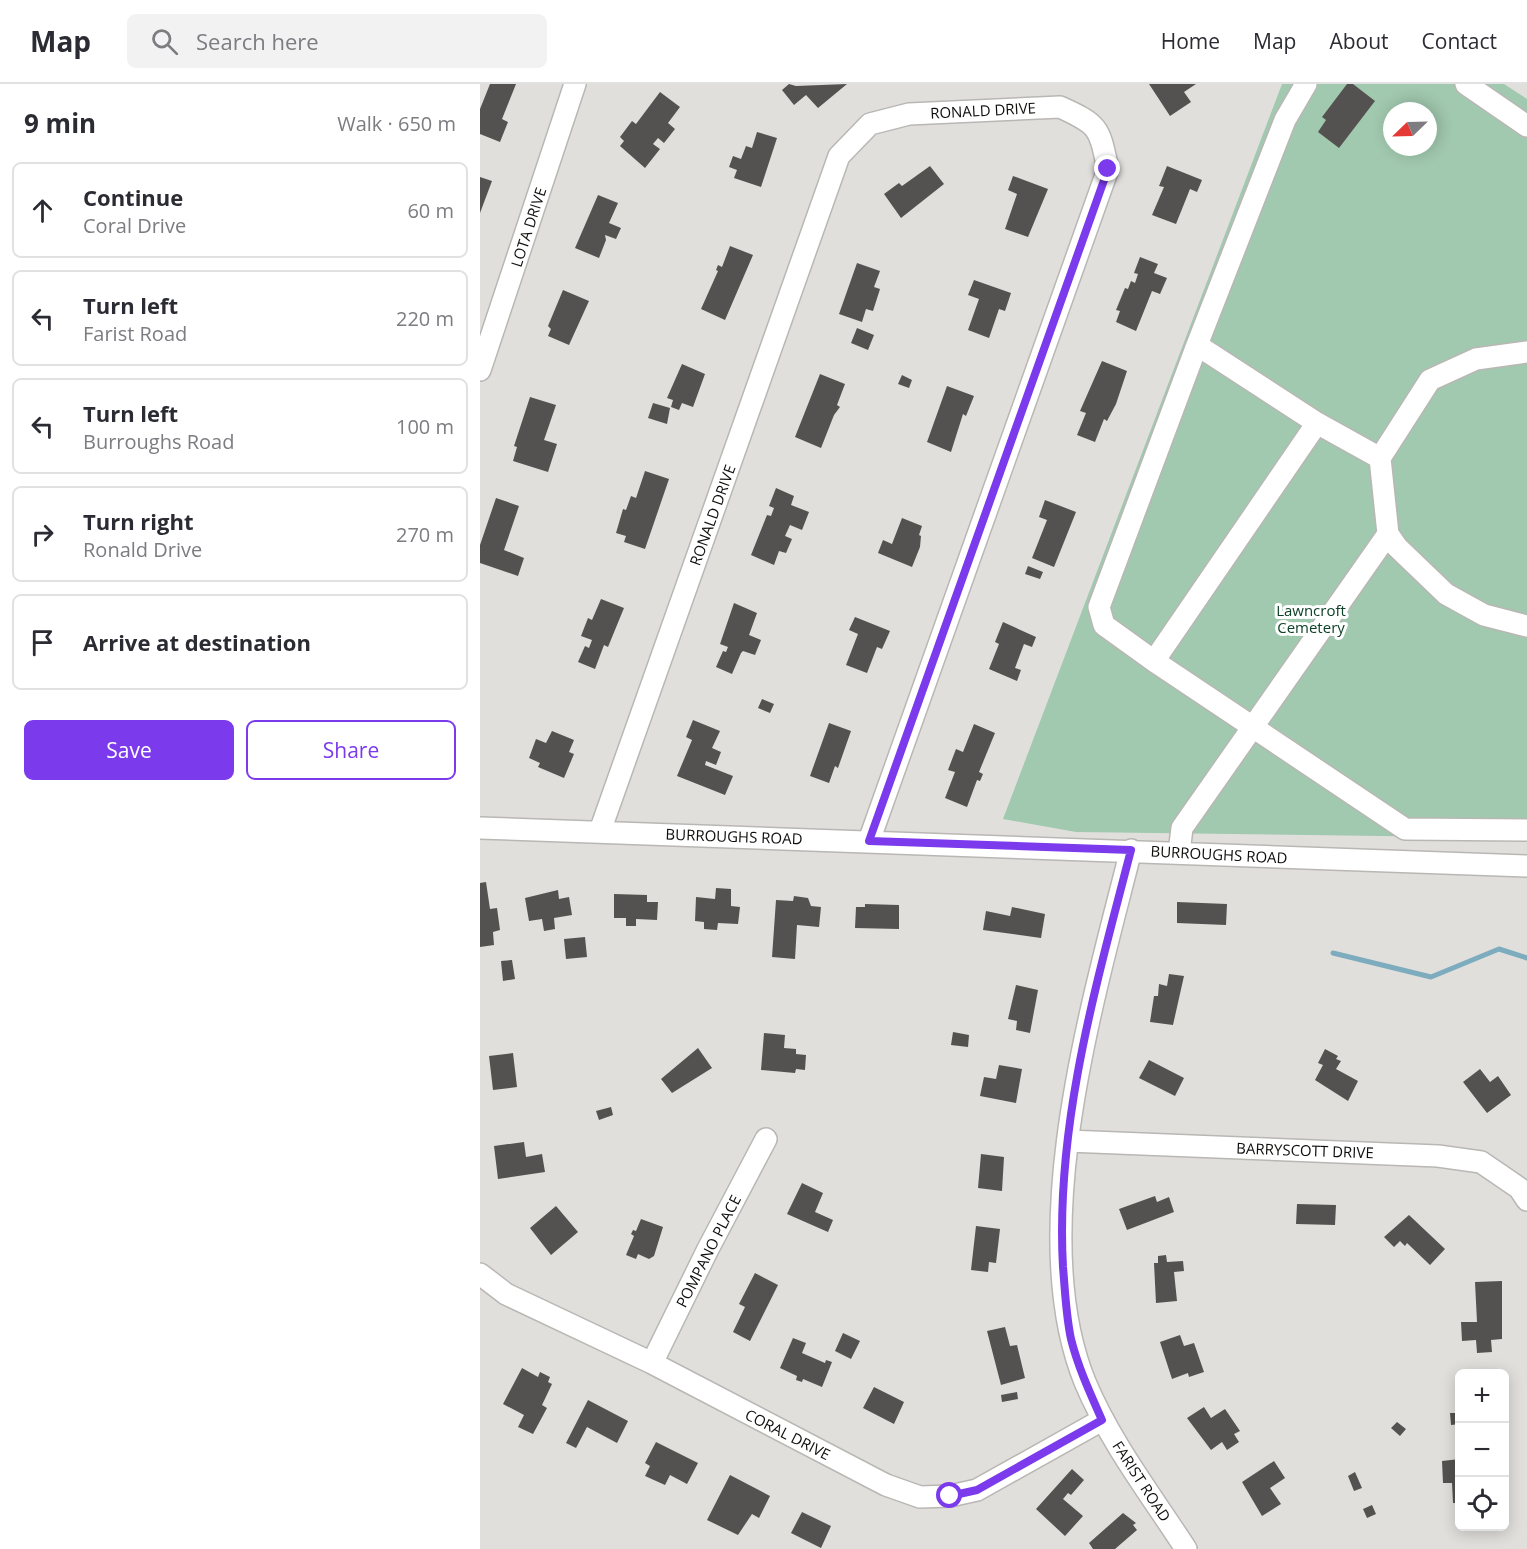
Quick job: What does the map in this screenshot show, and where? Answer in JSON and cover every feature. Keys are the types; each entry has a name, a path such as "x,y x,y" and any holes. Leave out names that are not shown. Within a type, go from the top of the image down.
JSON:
{"street":[{"name":"LOTA DRIVE","path":"480,370 575,84"},
{"path":"1306,84 1285,120 1197,345 1099,607 1104,625 1252,728 1405,828 1527,830"},
{"path":"1466,84 1527,126"},
{"name":"RONALD DRIVE","path":"600,831 839,156 870,124 909,114 1023,106 1060,107 1082,117 1100,132 1108,169 869,841"},
{"path":"1197,345 1317,423 1380,458"},
{"path":"1527,352 1476,359 1430,380 1380,458 1388,534 1446,594 1485,615 1527,626"},
{"path":"1154,661 1317,423"},
{"path":"1179,853 1182,828 1388,534"},
{"name":"BURROUGHS ROAD","path":"480,828 1527,866"},
{"name":"FARIST ROAD","path":"1131,850 1093,999 1068,1141 1061,1221 1065,1297 1071,1338 1084,1380 1102,1420 1186,1549"},
{"name":"POMPANO PLACE","path":"652,1364 708,1249 766,1139"},
{"name":"BARRYSCOTT DRIVE","path":"1068,1141 1438,1156 1481,1162 1519,1188 1527,1200"},
{"name":"CORAL DRIVE","path":"480,1274 506,1294 652,1364 886,1485 920,1497 950,1496 977,1490 1102,1420"}],"green space":[{"name":"Lawncroft Cemetery","path":"1282,84 1504,84 1527,99 1527,838 1076,832 1003,819"}],"building":[{"path":"490,84 516,84 502,119 508,122 500,142 480,134 480,109"},
{"path":"789,84 796,86 847,84 818,108 806,95 794,105 782,90"},
{"path":"1149,84 1196,84 1184,92 1191,102 1170,116"},
{"path":"1347,84 1353,84 1375,101 1339,148 1318,132 1326,120 1322,117"},
{"path":"660,92 680,107 668,123 675,129 664,143 658,138 653,144 660,149 645,168 620,146 624,141 620,137 632,121 636,124"},
{"path":"757,132 777,138 761,187 734,178 737,170 729,167 733,156 741,159 746,146 752,148"},
{"path":"930,166 944,184 901,218 884,194 899,183 902,186"},
{"path":"1167,166 1202,180 1197,192 1190,189 1176,224 1152,215 1164,187 1159,186"},
{"path":"1013,176 1048,189 1028,237 1005,229 1017,194 1008,190"},
{"path":"480,177 492,181 480,213"},
{"path":"598,195 618,203 609,223 621,228 616,239 605,235 606,240 599,258 575,248"},
{"path":"730,246 753,255 725,320 701,309 718,271 716,270 718,265 722,267"},
{"path":"1140,257 1158,264 1154,273 1167,278 1160,294 1152,291 1136,331 1116,322 1120,311 1116,310 1125,288 1128,289 1131,281 1135,283 1138,274 1134,273"},
{"path":"857,263 880,271 874,287 880,289 873,311 866,309 862,322 839,314"},
{"path":"974,280 1011,293 1005,311 999,309 989,338 968,330 979,299 968,295"},
{"path":"563,290 589,301 569,345 548,336 551,329 548,326"},
{"path":"857,328 874,335 868,350 851,343"},
{"path":"1102,361 1127,371 1116,404 1107,421 1104,419 1095,442 1077,435 1086,413 1080,411"},
{"path":"682,364 705,374 693,407 682,403 679,410 671,407 673,400 667,398"},
{"path":"820,374 845,384 837,405 840,407 834,415 821,448 795,437"},
{"path":"902,375 912,380 909,388 898,384"},
{"path":"947,386 974,396 966,416 963,414 951,452 927,442"},
{"path":"530,397 556,405 544,440 557,444 548,472 513,461 517,447 514,446"},
{"path":"653,403 670,408 667,424 648,418"},
{"path":"645,471 669,479 645,549 624,542 626,536 616,533 623,509 626,510 631,496 636,498"},
{"path":"776,488 794,496 791,505 809,512 802,530 790,525 785,536 792,539 786,553 779,551 774,565 751,555 767,515 771,516 774,508 769,506"},
{"path":"496,498 519,506 504,550 524,558 518,576 480,563 480,545"},
{"path":"1045,500 1076,512 1054,567 1032,558 1047,520 1039,517"},
{"path":"902,518 922,526 919,535 921,536 920,547 912,567 878,553 883,540 892,544"},
{"path":"1028,566 1043,572 1040,579 1025,574"},
{"path":"601,599 624,608 608,647 604,645 595,669 578,662 585,646 589,648 592,640 581,636 588,618 592,620"},
{"path":"734,603 757,613 749,635 761,640 755,655 743,651 741,653 732,674 716,667 723,651 726,652 728,647 720,644"},
{"path":"855,617 890,631 882,649 877,647 867,673 846,665 858,634 849,630"},
{"path":"1003,622 1036,637 1032,647 1024,644 1015,668 1021,670 1017,681 989,669 999,644 995,642"},
{"path":"762,699 774,704 770,713 758,708"},
{"path":"693,720 720,731 712,748 721,752 716,765 706,761 705,765 733,776 725,795 677,776 692,740 686,737"},
{"path":"829,723 851,731 838,768 835,766 829,783 810,776"},
{"path":"974,724 995,733 979,772 983,774 980,781 977,780 967,807 945,798 955,772 948,770 956,749 963,752"},
{"path":"552,731 574,740 569,752 574,754 564,778 538,767 540,763 529,758 536,739 546,743"},
{"path":"486,882 490,909 497,908 500,930 493,932 494,945 480,947 480,883"},
{"path":"716,888 731,889 731,906 740,907 738,924 718,923 717,930 704,929 704,922 695,921 696,897 715,899"},
{"path":"558,890 559,899 569,897 572,915 554,918 555,929 544,931 542,919 529,921 525,898"},
{"path":"614,894 647,895 647,902 658,902 657,920 636,919 636,926 626,926 626,918 614,918"},
{"path":"794,896 808,898 811,906 821,907 819,927 797,925 795,959 772,957 776,900 793,901"},
{"path":"1177,902 1227,904 1226,925 1177,923"},
{"path":"865,904 899,905 899,929 855,928 856,907 865,907"},
{"path":"1012,907 1045,914 1041,938 983,930 986,911 1010,916"},
{"path":"585,937 587,957 566,959 564,939"},
{"path":"512,960 515,979 503,981 501,961"},
{"path":"1169,974 1184,976 1173,1025 1150,1022 1154,996 1158,996 1159,984 1167,986"},
{"path":"1016,985 1038,990 1030,1033 1016,1030 1017,1021 1008,1019"},
{"path":"953,1032 969,1035 968,1047 951,1045"},
{"path":"764,1033 785,1035 784,1048 796,1049 796,1054 806,1055 805,1070 796,1069 795,1073 761,1070"},
{"path":"698,1048 712,1068 672,1093 661,1079"},
{"path":"1325,1049 1338,1056 1336,1059 1341,1061 1336,1069 1358,1081 1348,1101 1315,1080 1323,1065 1318,1063"},
{"path":"513,1053 517,1087 493,1090 489,1056"},
{"path":"1149,1060 1184,1078 1175,1096 1139,1078"},
{"path":"999,1065 1022,1069 1016,1103 980,1096 984,1077 996,1079"},
{"path":"1480,1069 1490,1082 1498,1076 1511,1095 1487,1113 1463,1082"},
{"path":"611,1107 613,1115 599,1120 596,1111"},
{"path":"524,1142 526,1157 542,1154 545,1172 498,1179 494,1146"},
{"path":"981,1154 1004,1157 1002,1191 978,1188"},
{"path":"802,1183 823,1193 815,1212 833,1220 828,1232 787,1214"},
{"path":"1155,1196 1157,1202 1169,1197 1174,1212 1127,1230 1119,1209"},
{"path":"1297,1204 1336,1205 1335,1225 1296,1224"},
{"path":"556,1206 578,1232 551,1255 530,1228"},
{"path":"1409,1215 1445,1249 1430,1265 1407,1243 1405,1246 1400,1241 1394,1247 1384,1237"},
{"path":"641,1219 663,1227 654,1256 649,1259 638,1254 636,1259 626,1255 634,1236 631,1234 633,1230 636,1231"},
{"path":"976,1226 1000,1229 996,1263 989,1262 988,1272 971,1270"},
{"path":"1166,1255 1167,1262 1183,1261 1184,1271 1174,1272 1177,1301 1156,1303 1154,1263 1158,1263 1158,1256"},
{"path":"755,1273 778,1285 750,1341 733,1332 745,1307 739,1304"},
{"path":"1502,1281 1502,1339 1491,1340 1492,1352 1477,1353 1476,1340 1462,1341 1461,1322 1477,1322 1475,1282"},
{"path":"1005,1327 1010,1346 1017,1345 1025,1378 1001,1385 987,1331"},
{"path":"843,1333 860,1341 851,1359 835,1351"},
{"path":"1180,1335 1184,1346 1194,1343 1204,1372 1189,1377 1188,1373 1172,1379 1160,1342"},
{"path":"793,1338 806,1343 802,1353 825,1363 826,1360 832,1362 822,1387 803,1379 802,1382 796,1380 797,1376 780,1368"},
{"path":"522,1368 538,1377 540,1372 550,1377 548,1382 552,1384 542,1405 547,1408 533,1434 518,1427 524,1415 503,1404"},
{"path":"874,1387 904,1402 894,1424 863,1408"},
{"path":"1017,1392 1018,1399 1002,1402 1001,1395"},
{"path":"588,1400 628,1421 617,1443 587,1427 576,1448 566,1443"},
{"path":"1204,1407 1211,1418 1225,1409 1240,1431 1234,1434 1239,1442 1227,1450 1222,1442 1211,1450 1187,1418"},
{"path":"1450,1413 1455,1413 1455,1425 1451,1425"},
{"path":"1397,1422 1406,1429 1400,1436 1391,1428"},
{"path":"656,1442 698,1463 687,1484 670,1475 665,1485 645,1476 650,1466 645,1463"},
{"path":"1455,1460 1455,1503 1453,1503 1452,1483 1443,1483 1442,1461"},
{"path":"1274,1461 1285,1478 1270,1488 1281,1504 1262,1516 1242,1482"},
{"path":"1072,1469 1084,1480 1071,1495 1068,1493 1063,1499 1083,1516 1065,1536 1036,1509"},
{"path":"1355,1472 1362,1488 1354,1491 1348,1476"},
{"path":"730,1475 770,1496 759,1518 752,1514 738,1535 707,1520"},
{"path":"1372,1505 1376,1514 1367,1518 1363,1509"},
{"path":"802,1512 831,1526 821,1548 791,1533"},
{"path":"1123,1513 1136,1523 1133,1525 1137,1530 1115,1549 1093,1549 1089,1543"}],"waterway":[{"path":"1333,953 1431,977 1499,949 1527,958"}],"route":[{"path":"950,1496 977,1490 1102,1420 1084,1380 1071,1338 1065,1297 1061,1221 1068,1141 1093,999 1131,850 869,841 1108,169"}]}
